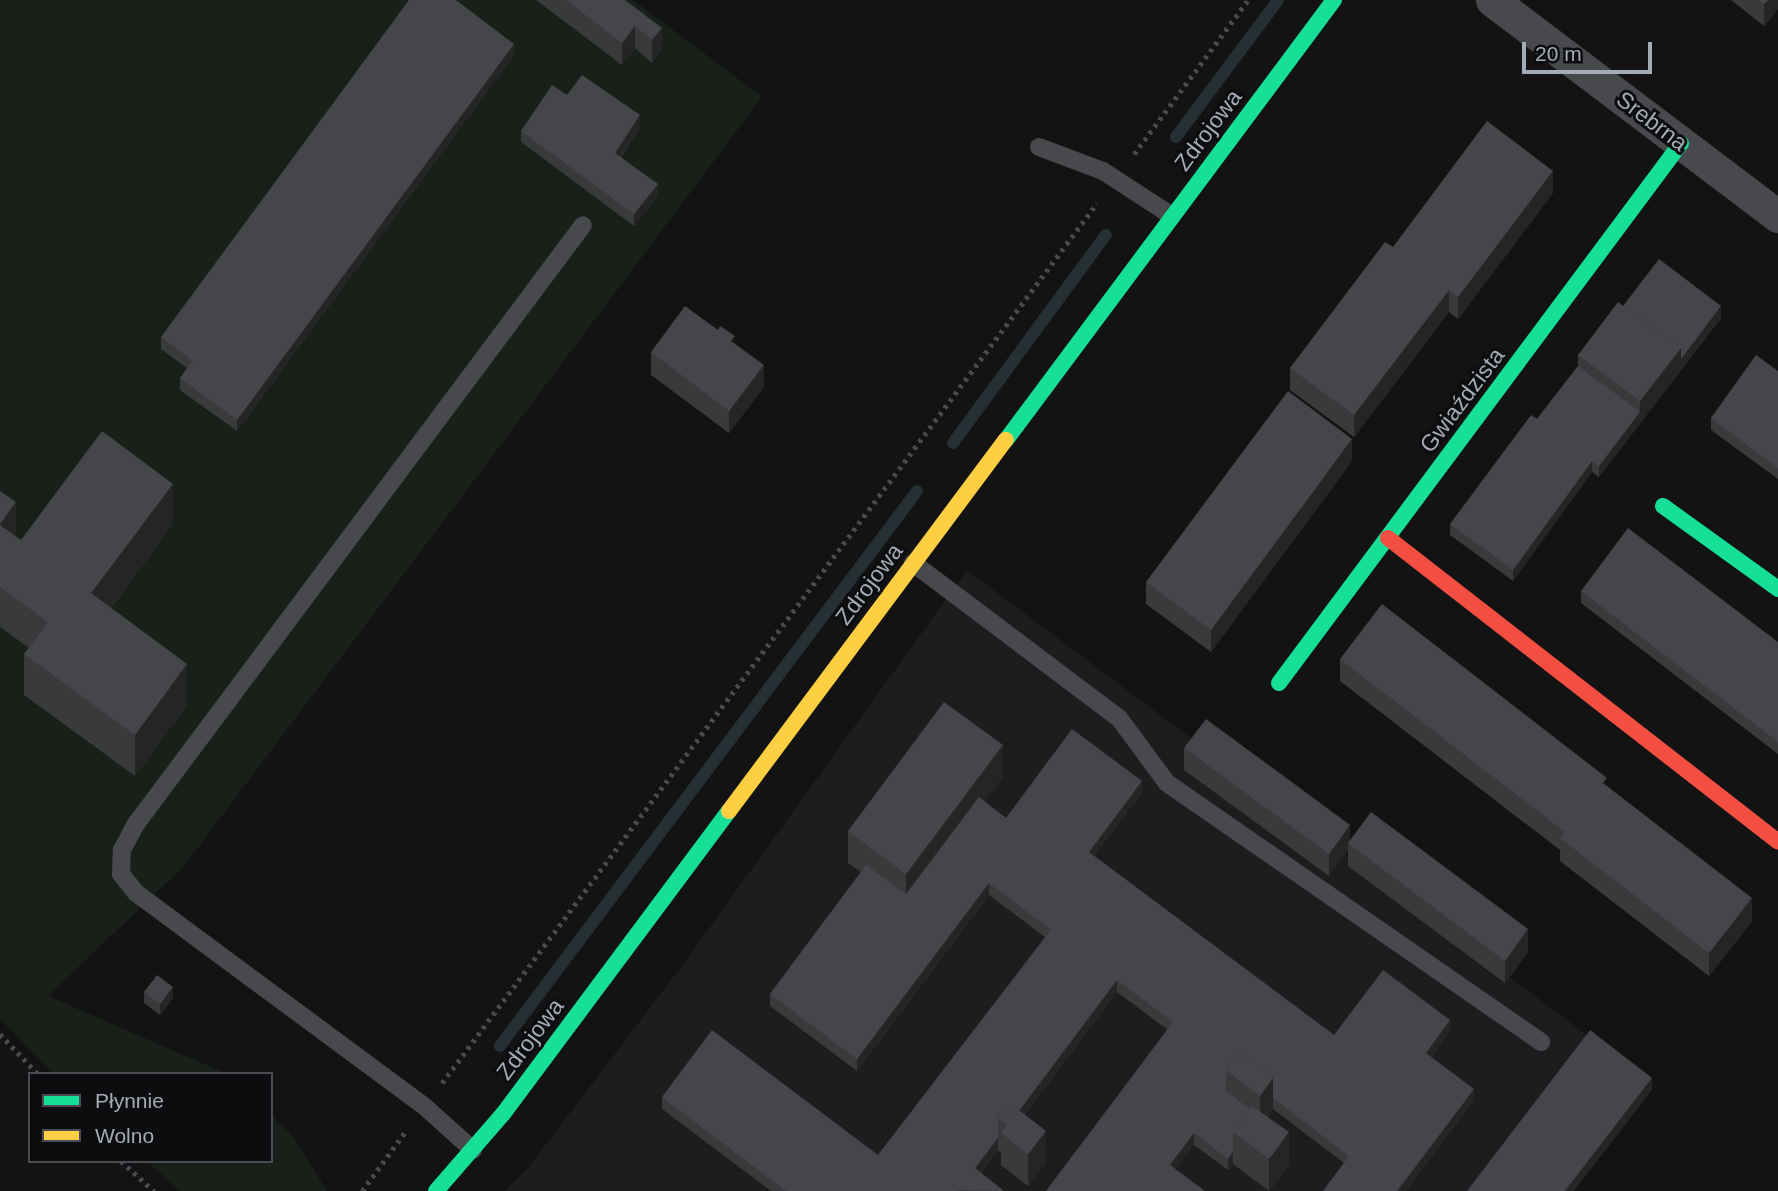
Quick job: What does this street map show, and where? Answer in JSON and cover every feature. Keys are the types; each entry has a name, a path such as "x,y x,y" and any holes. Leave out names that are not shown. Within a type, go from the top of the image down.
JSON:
{"street":[{"name":"Zdrojowa","path":"436,1191 473,1150 1334,0"},
{"name":"Srebrna","path":"1492,0 1778,216"},
{"name":"Gwiaździsta","path":"1279,683 1681,143"},
{"path":"1663,506 1778,589"},
{"path":"1388,538 1778,842"}],"lane":[{"path":"1039,147 1116,177 1172,216"},
{"path":"473,1150 424,1106 136,893 121,874 121,850 136,824 583,225"},
{"path":"913,563 1119,718 1167,783 1541,1042"}],"path":[{"path":"362,1191 1248,0"},
{"path":"0,1034 36,1072"},
{"path":"123,1163 154,1191"}],"shaded area":[{"path":"0,0 633,0 762,97 185,865 48,996 222,1072 52,1072 0,1019"},
{"path":"967,570 1587,1035 1469,1191 505,1191 528,1168 684,963"},
{"path":"273,1116 293,1137 327,1191 180,1191 149,1163 273,1163"}],"building":[{"path":"409,0 456,0 514,44 237,420 180,378 193,361 161,337"},
{"path":"566,0 625,0 662,28 652,40 635,26 622,43"},
{"path":"582,75 640,115 615,153 658,184 634,214 521,131 552,85 567,95"},
{"path":"1487,121 1553,171 1458,297 1449,290 1354,415 1290,368 1385,242 1393,247"},
{"path":"1659,259 1721,306 1681,359 1681,348 1623,306"},
{"path":"1618,302 1681,348 1640,401 1578,355"},
{"path":"685,306 718,330 720,326 735,336 731,341 764,365 729,411 651,352"},
{"path":"1756,355 1778,371 1778,468 1711,418"},
{"path":"1578,366 1640,412 1599,466 1592,461 1513,570 1450,524 1531,415 1537,419"},
{"path":"1288,391 1352,439 1211,630 1146,582"},
{"path":"102,431 173,484 91,593 187,664 135,735 24,654 48,622 0,587 0,525 21,540"},
{"path":"0,491 16,502 0,524"},
{"path":"1628,528 1778,642 1778,742 1581,591"},
{"path":"1382,604 1607,778 1603,783 1752,898 1709,953 1560,838 1565,832 1340,659"},
{"path":"944,702 1003,745 906,874 848,831"},
{"path":"1206,719 1350,825 1329,854 1184,748"},
{"path":"1072,729 1142,781 1089,852 1334,1035 1383,970 1450,1020 1426,1053 1474,1089 1397,1191 1323,1191 1349,1156 1273,1098 1273,1078 1240,1052 1226,1070 1226,1091 1250,1109 1233,1132 1233,1152 1228,1159 1194,1133 1170,1165 1205,1191 1046,1191 1173,1022 1117,980 1015,1116 1005,1108 998,1118 998,1138 975,1168 1004,1191 786,1191 662,1097 712,1030 878,1155 1051,930 989,883 857,1059 770,994 866,865 906,894 979,797 1006,818"},
{"path":"1371,812 1528,929 1505,961 1348,843"},
{"path":"157,975 173,987 160,1004 144,992"},
{"path":"1590,1030 1652,1078 1565,1191 1467,1191"},
{"path":"1240,1052 1273,1078 1260,1096 1226,1070"},
{"path":"1252,1106 1289,1132 1269,1159 1233,1132"},
{"path":"1005,1108 1015,1116 1019,1110 1046,1131 1028,1154 1001,1133 1007,1125 998,1118"}],"waterway":[{"path":"1176,137 1278,0"},
{"path":"953,443 1106,235"},
{"path":"500,1046 917,491"}],"traffic: fast":[{"path":"1006,440 1334,0"},
{"path":"1279,683 1681,143"},
{"path":"1663,506 1778,589"},
{"path":"436,1191 503,1114 729,811"}],"traffic: slow":[{"path":"729,811 1006,440"}],"traffic: jam":[{"path":"1388,538 1778,842"}]}
